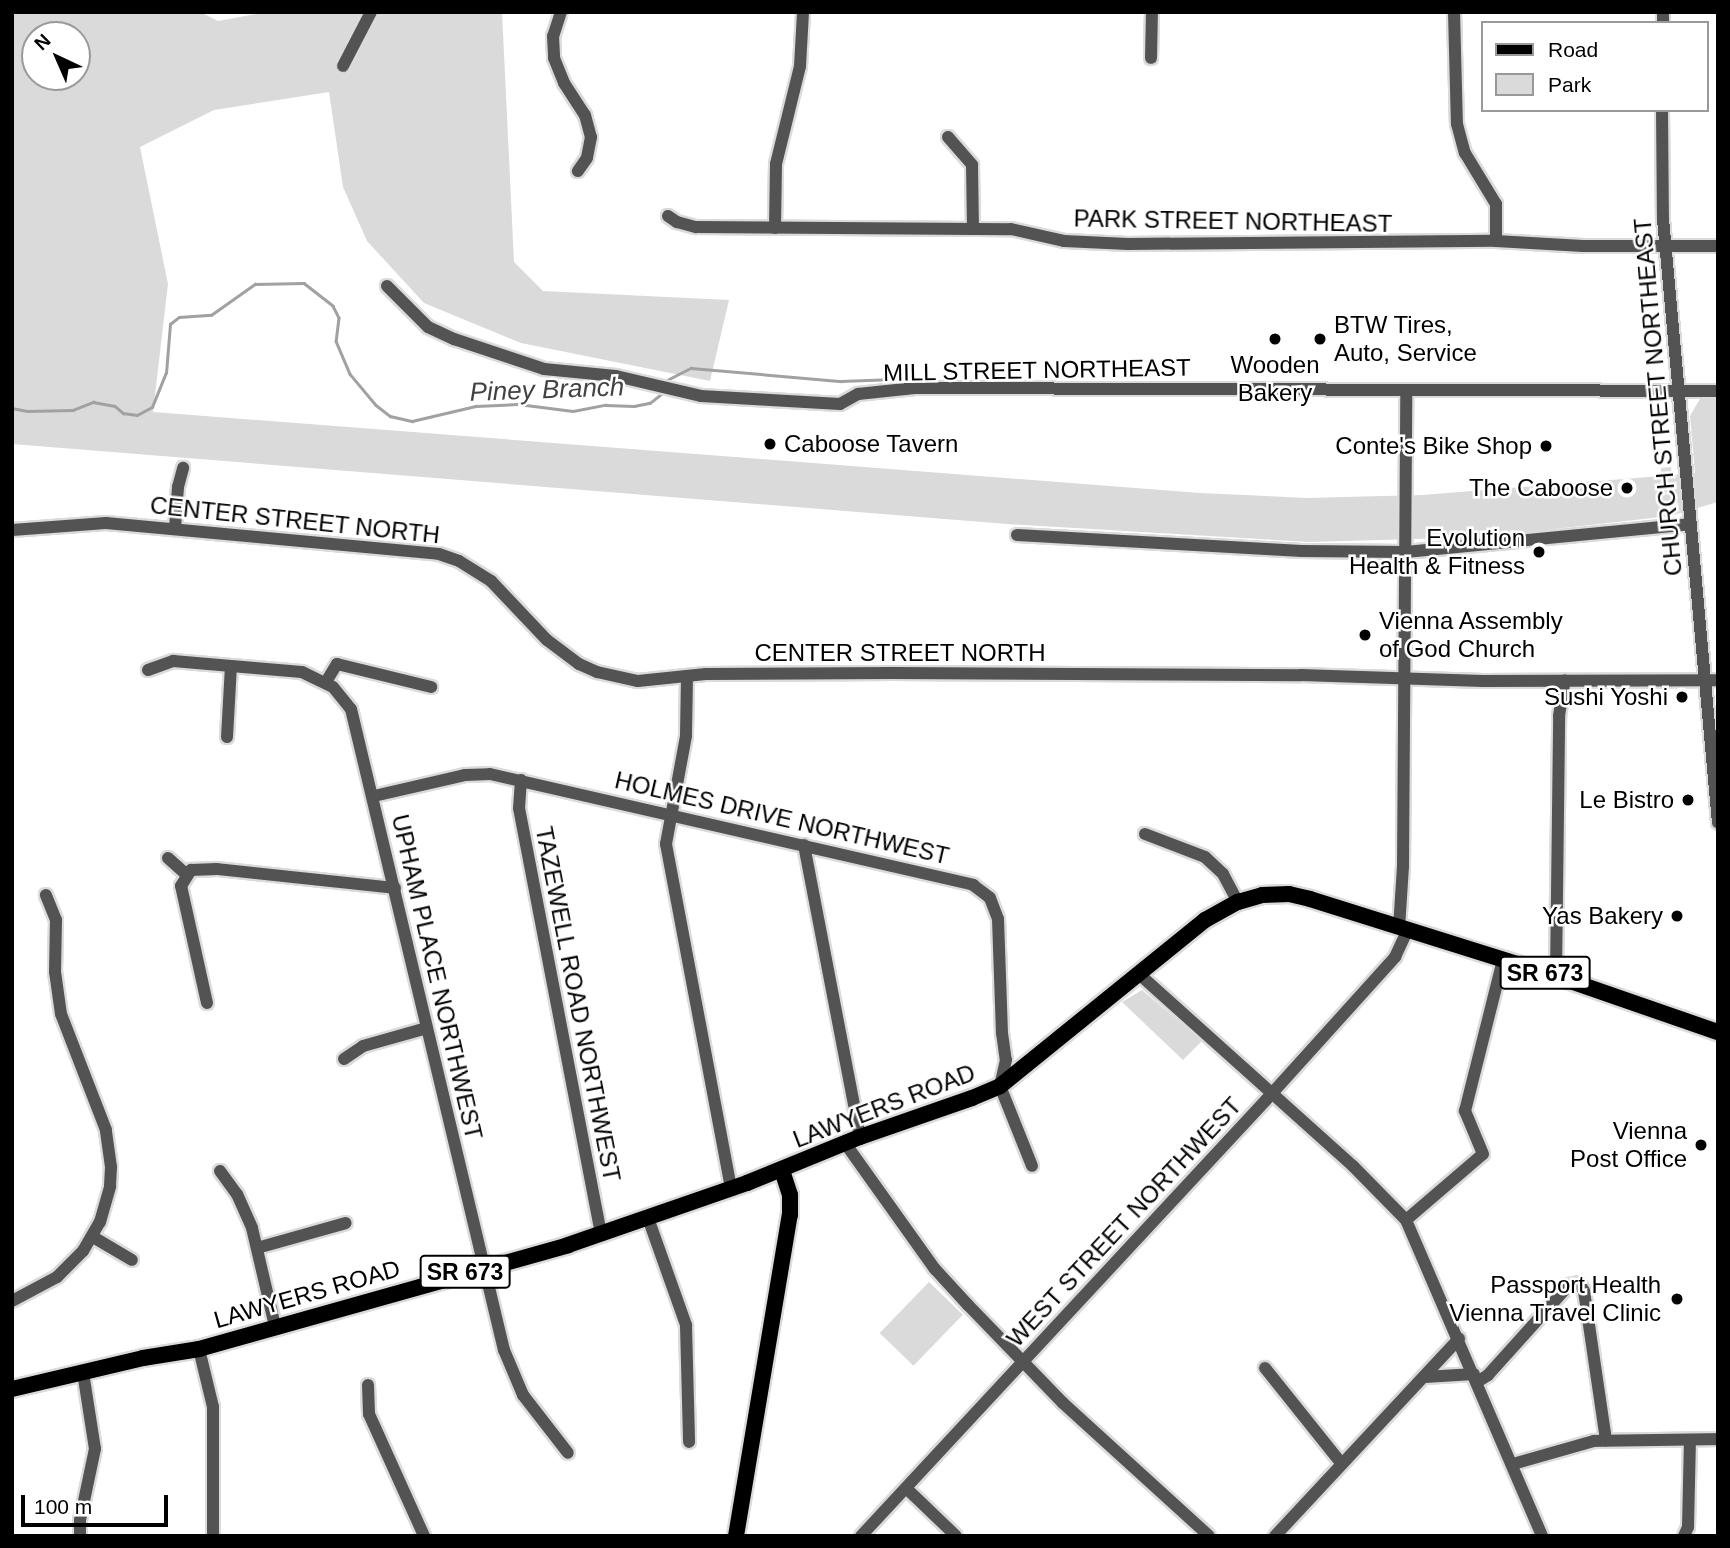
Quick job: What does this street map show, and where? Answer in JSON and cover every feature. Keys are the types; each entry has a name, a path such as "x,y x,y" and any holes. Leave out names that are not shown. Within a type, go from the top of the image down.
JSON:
{"main road":[{"name":"LAWYERS ROAD","path":"12,1389 199,1349 601,1235 782,1170 853,1140 1000,1086 1205,920 1238,902 1262,895 1289,894 1556,976 1718,1032"},
{"path":"736,1536 790,1215 790,1195 782,1170"}],"street":[{"path":"343,66 371,12"},
{"path":"561,12 553,36 554,58 564,83 584,114 591,137 587,158 578,171"},
{"path":"775,228 776,164 800,66 803,12"},
{"path":"1151,58 1152,12"},
{"path":"1454,12 1457,124 1465,153 1496,204 1496,241"},
{"name":"CHURCH STREET NORTHEAST","path":"1662,112 1661,192 1665,246 1718,824"},
{"path":"948,137 972,165 973,229"},
{"name":"PARK STREET NORTHEAST","path":"668,216 677,222 696,227 1028,231 1064,241 1128,244 1496,241 1718,246"},
{"name":"MILL STREET NORTHEAST","path":"387,285 428,327 454,339 544,369 616,376 701,396 840,404 858,394 915,388 1718,391"},
{"path":"1403,929 1406,390"},
{"path":"175,528 178,487 183,468"},
{"name":"CENTER STREET NORTH","path":"12,530 77,523 127,524 439,554 459,561 491,581 547,640 579,664 597,672 638,681 706,674 894,673 1718,680"},
{"path":"1017,535 1275,550 1406,552 1690,524"},
{"name":"UPHAM PLACE NORTHWEST","path":"148,670 173,661 302,672 326,682 344,698 356,720 482,1267 513,1374 536,1416 568,1453"},
{"path":"326,682 337,664 430,687"},
{"path":"227,737 231,666"},
{"path":"687,677 686,736 669,814 667,853 731,1189"},
{"path":"1556,976 1559,716 1565,680"},
{"name":"HOLMES DRIVE NORTHWEST","path":"374,796 473,774 521,780 973,885 990,898 998,919 1002,1033 1006,1060 1000,1086"},
{"name":"TAZEWELL ROAD NORTHWEST","path":"521,780 519,808 601,1235"},
{"path":"1145,834 1205,857 1223,874 1238,902"},
{"path":"804,845 853,1140 934,1269 1021,1363 1209,1536"},
{"path":"169,858 186,874"},
{"path":"207,1003 181,886 186,874 198,867 395,888"},
{"path":"12,1301 57,1277 93,1237 110,1186 110,1148 102,1118 61,1014 55,972 56,920 46,895"},
{"name":"WEST STREET NORTHWEST","path":"861,1536 1272,1094 1395,957 1403,929"},
{"path":"1406,1220 1483,1154 1465,1111 1503,960"},
{"path":"1139,974 1353,1166 1406,1220 1542,1536"},
{"path":"344,1059 363,1046 427,1028"},
{"path":"1000,1086 1032,1166"},
{"path":"220,1171 244,1208 257,1248 275,1326"},
{"path":"648,1218 687,1325 689,1442"},
{"path":"257,1248 346,1223"},
{"path":"93,1237 132,1260"},
{"path":"1425,1377 1476,1378 1488,1375 1569,1285 1579,1283 1584,1291 1606,1440"},
{"path":"1275,1536 1459,1339"},
{"path":"199,1349 213,1406 213,1536"},
{"path":"1265,1368 1341,1463"},
{"path":"80,1536 80,1520 95,1449 83,1372"},
{"path":"368,1385 369,1414 424,1536"},
{"path":"1513,1464 1558,1449 1606,1440 1718,1439"},
{"path":"1684,1536 1688,1527 1690,1440"},
{"path":"906,1488 956,1536"}],"green space":[{"path":"12,12 200,12 218,21 267,12 502,12 514,262 543,291 729,300 710,381 521,343 424,303 367,241 343,187 329,92 214,110 140,147 168,284 153,412 1200,493 1307,498 1422,495 1661,476 1661,468 1671,467 1672,475 1695,473 1690,416 1701,397 1718,395 1718,502 1670,516 1485,537 1309,542 1007,524 12,444"},
{"path":"1142,990 1202,1041 1183,1060 1122,1002"},
{"path":"929,1282 963,1315 913,1366 880,1333"}],"waterway":[{"name":"Piney Branch","path":"12,408 27,411 73,410 93,402 115,406 123,413 137,415 152,407 166,373 170,324 179,317 211,315 255,284 304,283 333,306 339,318 336,341 350,374 376,405 390,416 412,421 476,406 518,404 573,411 605,405 634,406 650,403 661,394"},
{"name":"Piney Branch","path":"667,380 691,368 841,381 921,378"}],"place":[{"name":"Wooden Bakery","path":"1275,339"},
{"name":"BTW Tires, Auto, Service","path":"1320,339"},
{"name":"Caboose Tavern","path":"770,444"},
{"name":"Conte's Bike Shop","path":"1546,446"},
{"name":"The Caboose","path":"1627,488"},
{"name":"Evolution Health & Fitness","path":"1539,552"},
{"name":"Vienna Assembly of God Church","path":"1365,635"},
{"name":"Sushi Yoshi","path":"1682,697"},
{"name":"Le Bistro","path":"1688,800"},
{"name":"Yas Bakery","path":"1677,916"},
{"name":"Vienna Post Office","path":"1701,1145"},
{"name":"Passport Health Vienna Travel Clinic","path":"1677,1299"}]}
